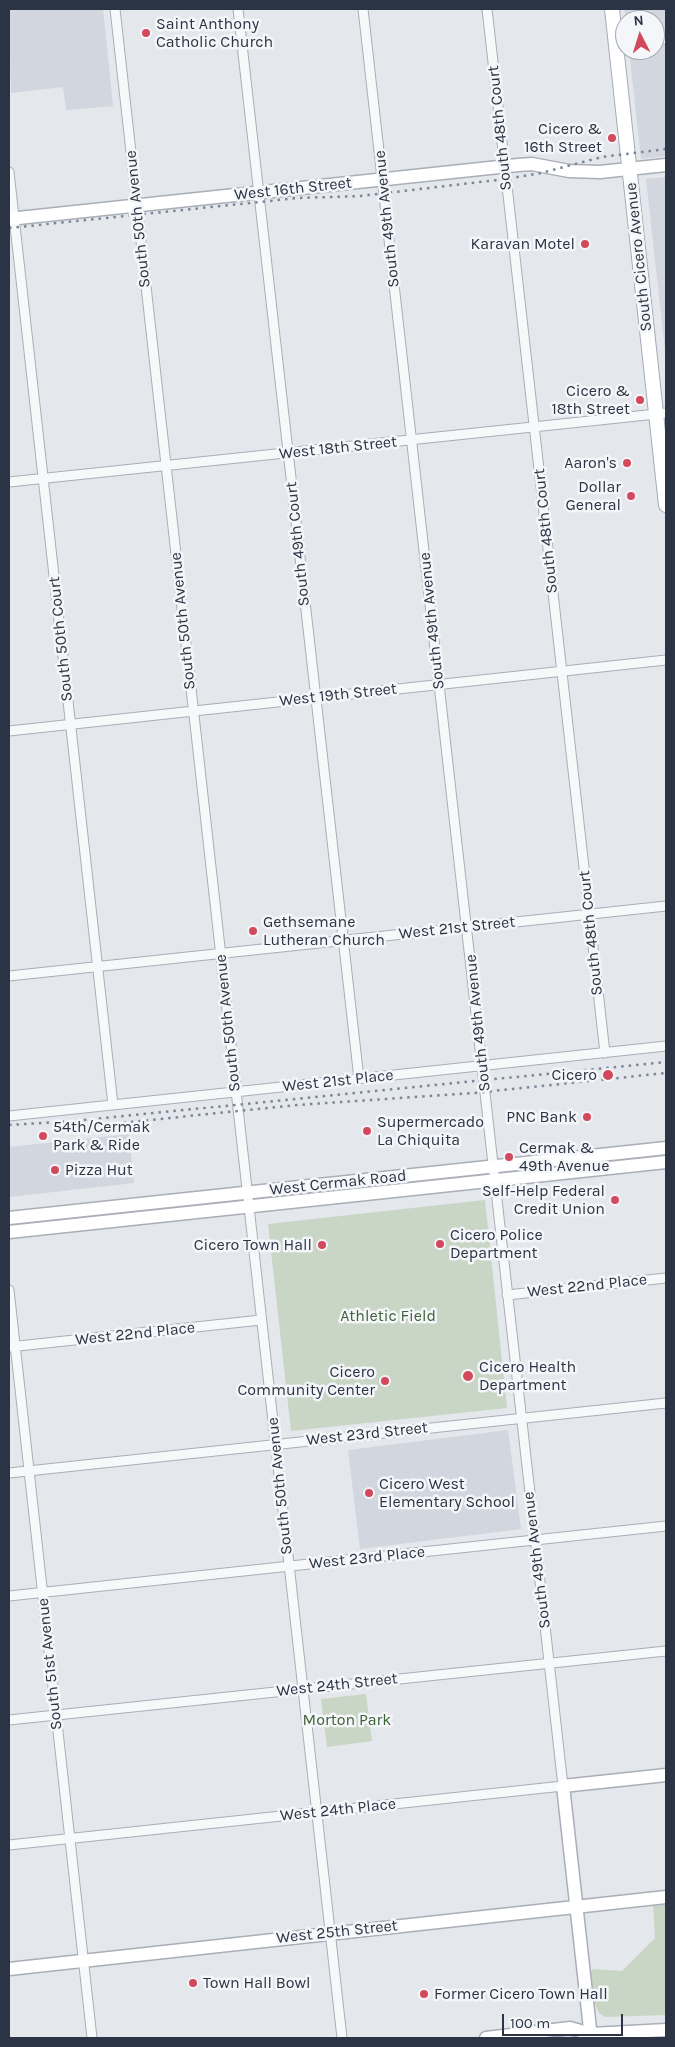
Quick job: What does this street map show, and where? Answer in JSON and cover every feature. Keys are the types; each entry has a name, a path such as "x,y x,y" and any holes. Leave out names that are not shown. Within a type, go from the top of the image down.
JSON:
{"main road":[{"name":"South Cicero Avenue","path":"612,9 615,22"},
{"name":"South Cicero Avenue","path":"621,60 630,169 661,414 666,505"}],"street":[{"name":"South 50th Avenue","path":"115,9 342,2038"},
{"name":"South 49th Court","path":"238,9 359,1079"},
{"name":"South 49th Avenue","path":"363,9 496,1180 520,1418 563,1786 576,1906 587,2037"},
{"name":"South 48th Court","path":"487,9 605,1053"},
{"name":"West 16th Street","path":"11,218 505,166 532,164 569,171 586,172 666,165"},
{"name":"South 50th Court","path":"9,172 11,218 43,479 113,1105"},
{"name":"West 18th Street","path":"9,482 661,414"},
{"name":"West 19th Street","path":"9,730 666,660"},
{"name":"West 21st Street","path":"9,976 666,906"},
{"name":"West 21st Place","path":"9,1116 666,1046"},
{"name":"West Cermak Road","path":"9,1218 666,1148"},
{"name":"West Cermak Road","path":"9,1232 666,1162"},
{"name":"West 22nd Place","path":"508,1295 666,1278"},
{"name":"South 51st Avenue","path":"9,1290 12,1347 29,1471 92,2038"},
{"name":"West 22nd Place","path":"12,1347 262,1320"},
{"name":"West 23rd Street","path":"9,1473 666,1403"},
{"name":"West 23rd Place","path":"9,1596 666,1526"},
{"name":"West 24th Street","path":"9,1720 666,1651"},
{"name":"West 24th Place","path":"9,1844 666,1775"},
{"name":"West 25th Street","path":"9,1969 666,1897"},
{"path":"336,2038 340,2018"},
{"path":"486,2038 570,2028 587,2037 666,2030"}],"shaded area":[{"path":"9,9 103,9 113,106 66,110 63,87 11,93"},
{"path":"666,9 666,156 641,159 630,60 665,60 665,10 624,10"},
{"path":"666,177 666,359 646,179"},
{"path":"129,1134 134,1183 9,1197 9,1147"},
{"path":"508,1430 521,1529 360,1549 348,1450"}],"green space":[{"name":"Athletic Field","path":"485,1200 507,1408 291,1431 268,1224"},
{"name":"Morton Park","path":"366,1694 372,1741 327,1747 321,1699"},
{"path":"666,1904 666,2015 605,2017 599,2013 594,2002 590,1972 593,1969 622,1971 655,1938 653,1905"}],"railway":[{"path":"9,228 298,198 360,196 506,179 541,173 602,157 666,149"},
{"path":"9,1125 74,1121 666,1062"},
{"path":"101,1125 297,1105 474,1093 666,1073"}],"place":[{"name":"Saint Anthony Catholic Church","path":"146,33"},
{"name":"Cicero & 16th Street","path":"612,138"},
{"name":"Karavan Motel","path":"585,244"},
{"name":"Cicero & 18th Street","path":"640,400"},
{"name":"Aaron's","path":"627,463"},
{"name":"Dollar General","path":"631,496"},
{"name":"Gethsemane Lutheran Church","path":"253,931"},
{"name":"Cicero","path":"608,1075"},
{"name":"PNC Bank","path":"587,1117"},
{"name":"Supermercado La Chiquita","path":"367,1131"},
{"name":"54th/Cermak Park & Ride","path":"43,1136"},
{"name":"Cermak & 49th Avenue","path":"509,1157"},
{"name":"Pizza Hut","path":"55,1170"},
{"name":"Self-Help Federal Credit Union","path":"615,1200"},
{"name":"Cicero Police Department","path":"440,1244"},
{"name":"Cicero Town Hall","path":"322,1245"},
{"name":"Cicero Health Department","path":"468,1376"},
{"name":"Cicero Community Center","path":"385,1381"},
{"name":"Cicero West Elementary School","path":"369,1493"},
{"name":"Town Hall Bowl","path":"193,1983"},
{"name":"Former Cicero Town Hall","path":"424,1994"}]}
